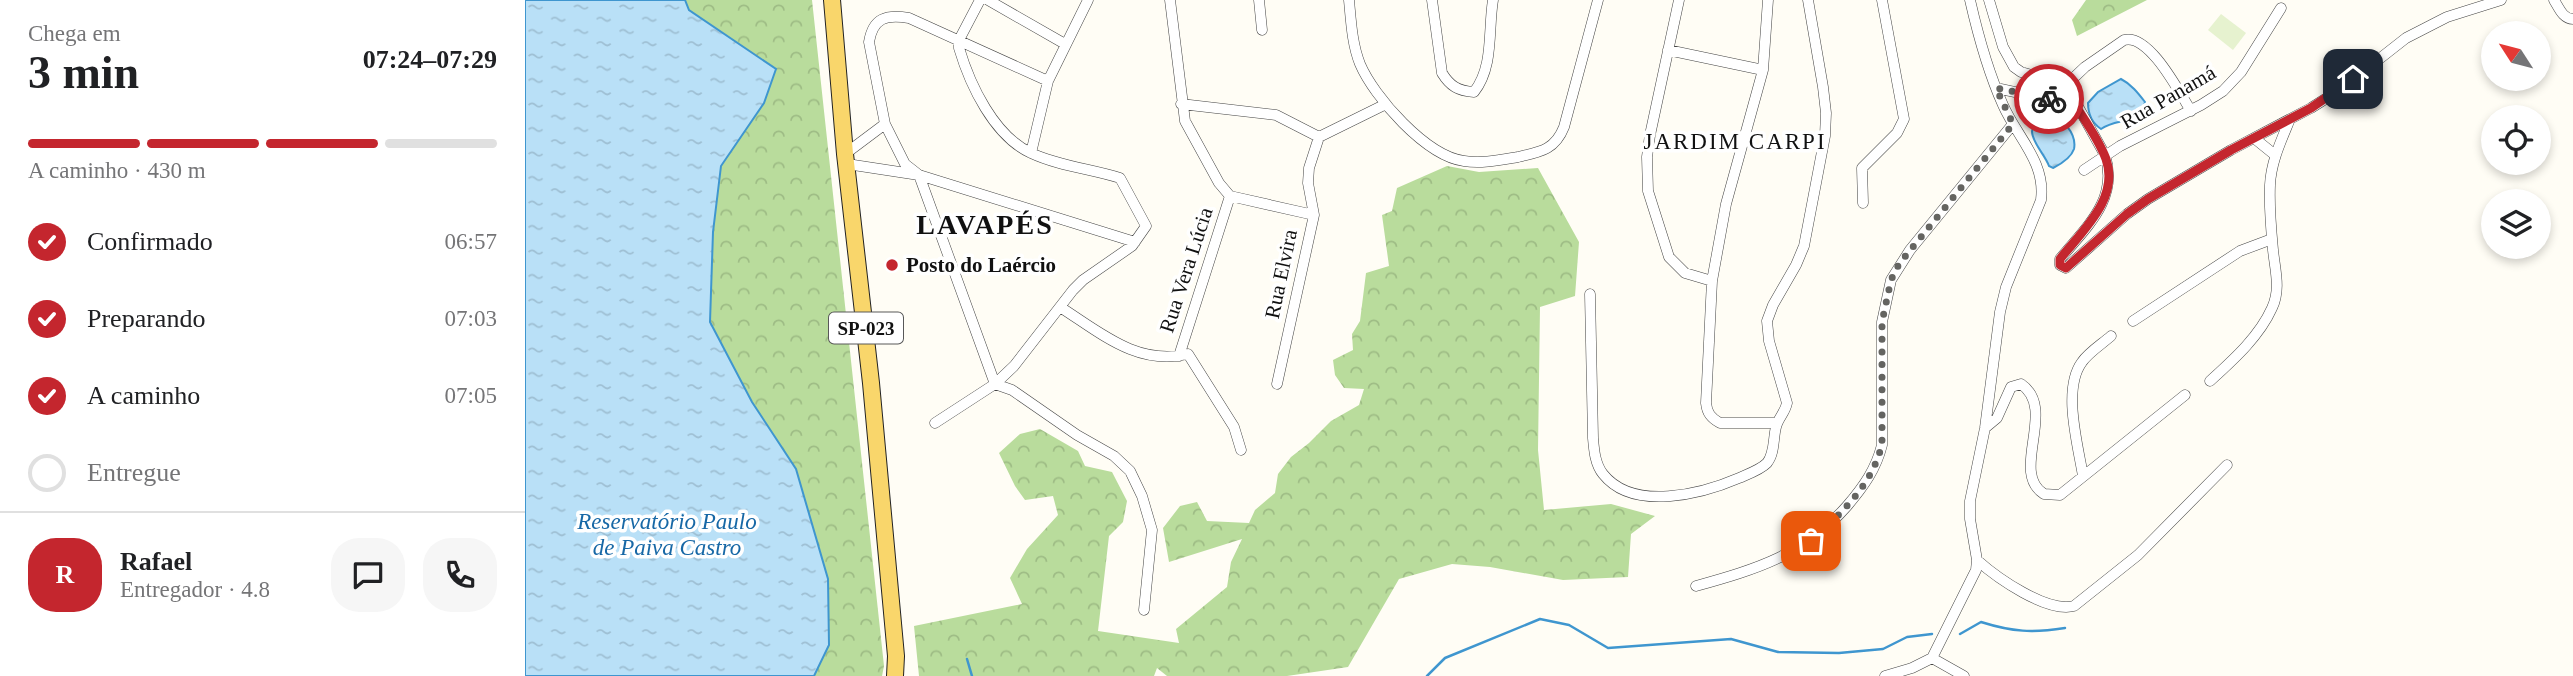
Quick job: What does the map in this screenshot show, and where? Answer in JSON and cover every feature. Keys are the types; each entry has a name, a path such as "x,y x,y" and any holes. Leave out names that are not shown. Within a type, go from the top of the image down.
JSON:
{"main road":[{"name":"SP-023","path":"832,0 898,676"}],"street":[{"path":"935,423 995,384 1014,366 1083,280 1135,243 1146,226 1120,178 1031,153 1013,140 980,102 962,58 959,40 980,0"},
{"path":"988,0 1065,44"},
{"path":"1031,153 1048,81 1088,0"},
{"path":"1170,0 1181,104 1189,131 1219,183 1230,196"},
{"path":"1259,0 1262,30"},
{"path":"1349,0 1354,45 1366,76 1386,104 1437,150 1463,161 1503,160 1549,149 1555,144 1564,127 1598,0"},
{"path":"1431,0 1442,73 1448,83 1460,91 1473,92 1480,84 1489,61 1493,0"},
{"path":"1679,0 1647,157 1648,191 1669,257 1676,267 1685,273 1711,281"},
{"path":"1768,0 1763,70 1726,204 1711,281 1707,412 1712,419 1720,423 1776,423"},
{"path":"1590,294 1595,458 1602,473 1613,484 1657,497 1672,497 1706,490 1763,466 1772,455 1776,423 1786,411 1787,403 1769,341 1767,321 1773,305 1797,265 1804,246 1825,136 1823,87 1808,0"},
{"path":"1863,202 1862,169 1897,133 1904,119 1882,0"},
{"path":"1885,676 1912,668 1932,658 1972,581 1977,560 1970,501 1985,428 2000,312 2010,276 2041,200 2042,187 2038,168 1996,88 1976,30 1970,0"},
{"path":"1989,0 2003,47 2014,67 2021,72 2066,85 2105,156 2110,175 2106,197 2060,259 2063,268 2071,265 2127,214 2148,199 2341,89 2425,26 2501,0"},
{"path":"2554,0 2562,14 2573,19"},
{"name":"Rua Panamá","path":"2084,170 2223,91 2234,81 2281,8"},
{"path":"995,384 919,175 901,158 885,124 869,42 871,30 875,23 885,18 909,18 1048,81"},
{"path":"2066,85 2085,67 2131,38 2144,45 2153,55 2191,111"},
{"path":"1668,50 1763,70"},
{"path":"1996,88 2075,105"},
{"path":"1181,104 1276,115 1319,137"},
{"path":"1314,215 1308,183 1319,137 1386,104"},
{"path":"2210,381 2243,350 2272,307 2277,276 2272,239 2270,186 2275,155 2290,119"},
{"path":"846,159 885,124"},
{"path":"1696,586 1773,562 1811,541 1839,515 1869,479 1882,444 1882,322 1891,280 1910,250 2013,124"},
{"path":"2254,138 2275,155"},
{"path":"846,159 919,175 1135,243"},
{"name":"Rua Elvira","path":"1230,196 1314,215 1277,384"},
{"name":"Rua Vera Lúcia","path":"1179,356 1230,196"},
{"path":"2133,321 2241,251 2272,239"},
{"path":"1060,307 1128,349 1156,357 1188,354 1234,427 1241,450"},
{"path":"2083,476 2073,420 2075,380 2083,361 2111,337"},
{"path":"995,384 1012,390 1077,435 1114,456 1130,471 1142,496 1151,530 1144,610"},
{"path":"1985,428 1997,418 2007,391 2015,384 2021,384 2029,391 2034,407 2031,476 2037,490 2044,494 2060,495 2185,395"},
{"path":"1977,560 2000,580 2044,602 2065,608 2074,606 2138,555 2227,465"},
{"path":"1932,658 1964,676"}],"green space":[{"path":"685,0 812,0 884,666 882,676 814,676 829,645 796,469 752,402 710,322 713,232 721,166 764,103 776,69 689,10"},
{"path":"2086,0 2147,0 2077,36 2072,20"},
{"path":"2221,14 2246,33 2233,50 2208,30"},
{"path":"1447,166 1479,172 1538,168 1579,242 1575,296 1540,307 1538,450 1544,510 1611,504 1655,516 1631,534 1628,577 1563,580 1490,567 1452,564 1399,579 1348,667 1287,676 1167,676 1157,668 1154,676 919,676 914,626 1022,604 1010,578 1027,549 1058,515 1053,496 1025,500 999,453 1020,434 1040,429 1078,451 1085,466 1112,472 1127,501 1123,522 1109,536 1098,631 1179,643 1176,629 1227,587 1231,562 1242,539 1169,562 1163,528 1180,506 1197,502 1207,521 1249,523 1255,510 1275,493 1278,474 1291,457 1331,421 1359,405 1364,389 1344,388 1335,375 1333,360 1353,350 1352,334 1360,321 1366,273 1389,266 1382,215 1392,211 1397,188"}],"water":[{"name":"Reservatório Paulo de Paiva Castro","path":"525,0 685,0 689,10 776,69 764,103 721,166 713,232 710,322 752,402 796,469 828,579 829,645 814,676 525,676"},
{"path":"2121,79 2145,102 2142,110 2133,118 2101,129 2091,118 2088,103 2098,92"},
{"path":"2049,116 2063,122 2071,132 2074,143 2071,155 2053,168 2049,166 2032,132 2033,126"}],"waterway":[{"path":"1427,676 1445,658 1540,619 1569,625 1608,648 1731,639 1778,652 1839,653 1883,649 1907,637 1932,634"},
{"path":"1960,634 1981,622 2023,631 2065,628"},
{"path":"967,659 972,676"}],"way so far":[{"path":"1811,541 1858,494 1877,463 1882,444 1882,322 1891,280 1899,264 2013,124 1996,88 2049,99"}],"place":[{"name":"Posto do Laércio","path":"892,265"}],"district":[{"name":"JARDIM CARPI","path":"1735,141"},
{"name":"LAVAPÉS","path":"985,224"}],"route":[{"path":"2049,99 2075,105 2105,156 2110,175 2106,197 2101,206 2060,259 2060,265 2066,268 2148,199 2231,150 2311,108 2353,79"}]}
